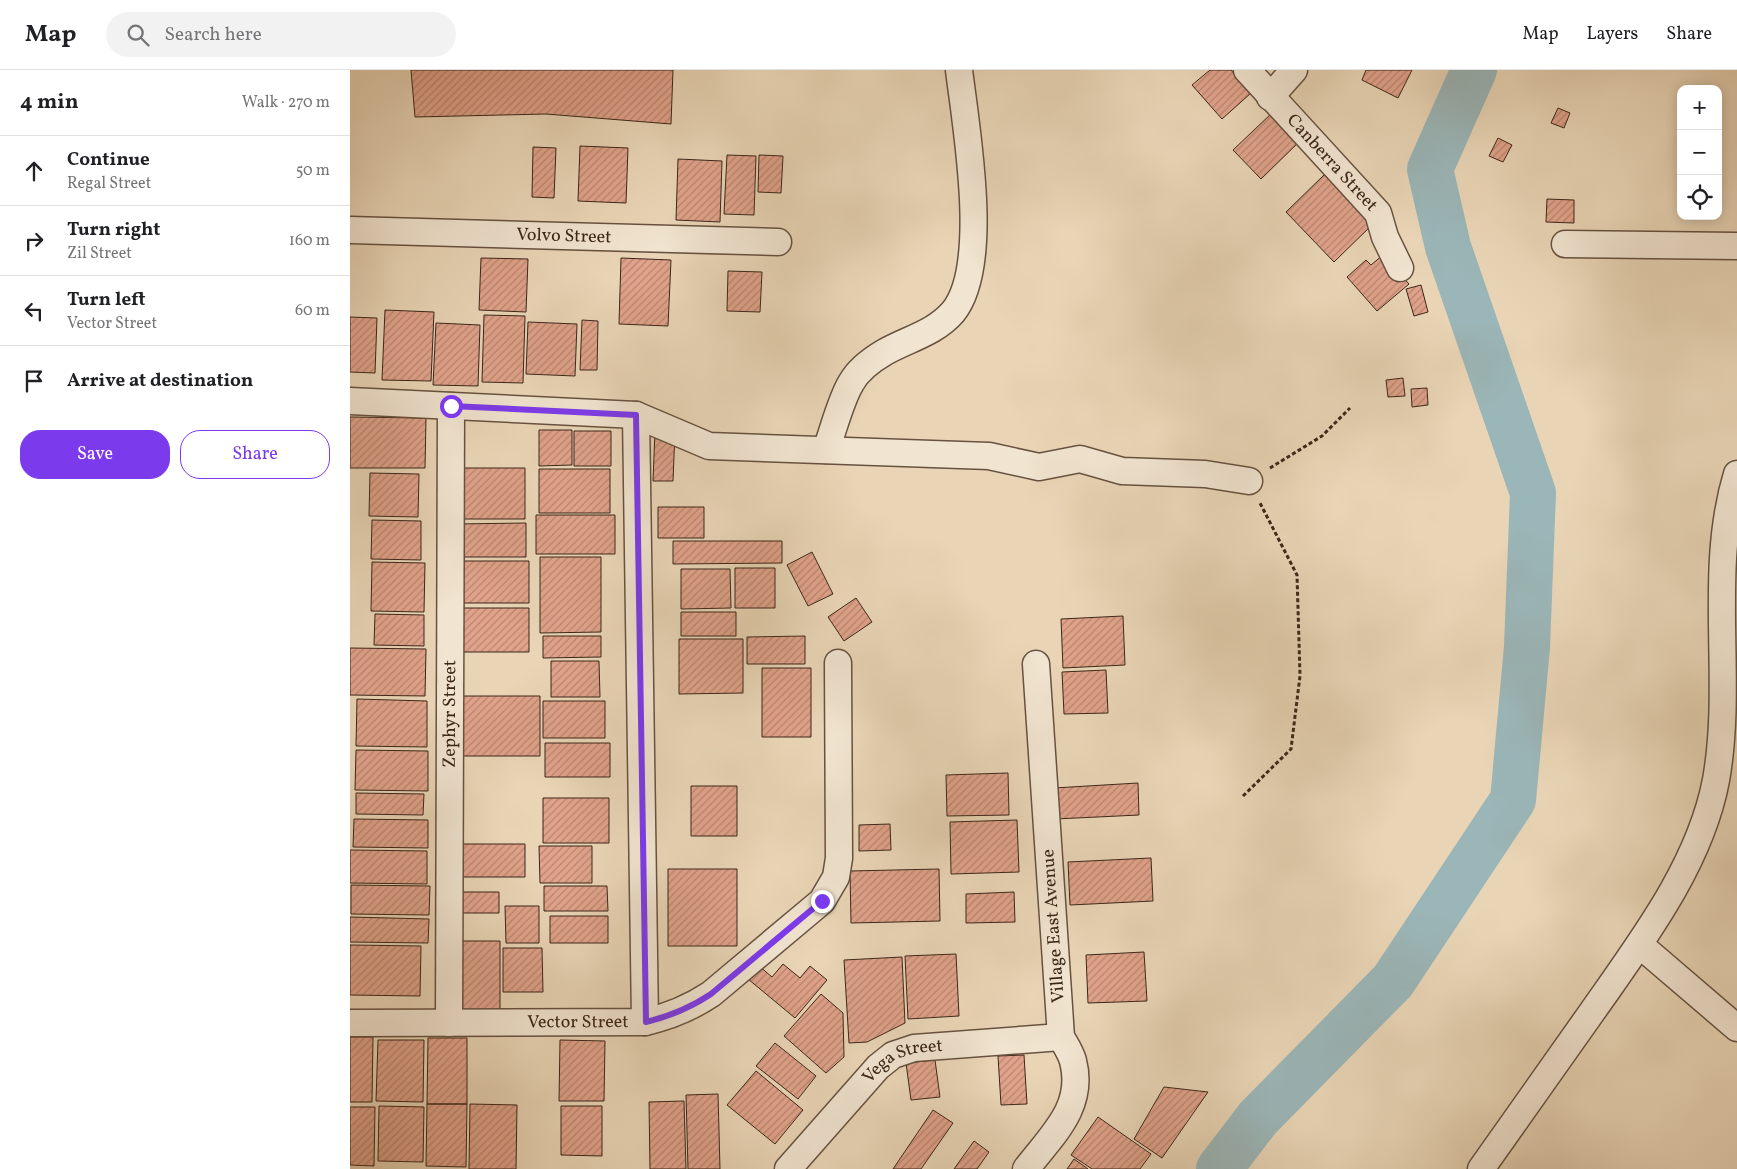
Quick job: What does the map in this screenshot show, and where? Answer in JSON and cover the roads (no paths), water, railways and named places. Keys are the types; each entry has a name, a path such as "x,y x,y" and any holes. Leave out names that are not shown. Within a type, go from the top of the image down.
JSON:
{"street":[{"path":"826,450 851,383 868,364 885,352 932,329 952,313 964,296 969,281 974,191 959,70"},
{"name":"Canberra Street","path":"1247,70 1378,213 1385,237 1400,268"},
{"path":"1270,97 1294,70"},
{"name":"Volvo Street","path":"350,230 778,242"},
{"path":"1565,244 1737,246"},
{"path":"350,401 636,415 676,430 709,446 988,456 1039,467 1080,459 1122,471 1205,474 1249,481"},
{"name":"Zephyr Street","path":"449,1023 451,406"},
{"path":"636,415 646,1022"},
{"path":"1481,1169 1640,945 1686,866 1704,828 1716,779 1730,687 1724,536 1729,502 1737,474"},
{"name":"Vector Street","path":"350,1023 646,1022 674,1016 711,994 822,901 836,877 839,858 838,663"},
{"name":"Village East Avenue","path":"1026,1169 1071,1110 1077,1090 1073,1060 1061,1037 1036,664"},
{"path":"1640,945 1737,1028"},
{"name":"Vega Street","path":"788,1169 878,1068 893,1055 914,1048 1061,1037"}],"waterway":[{"path":"1219,1169 1258,1118 1393,981 1513,800 1527,647 1533,493 1448,247 1430,169 1474,70"}]}
